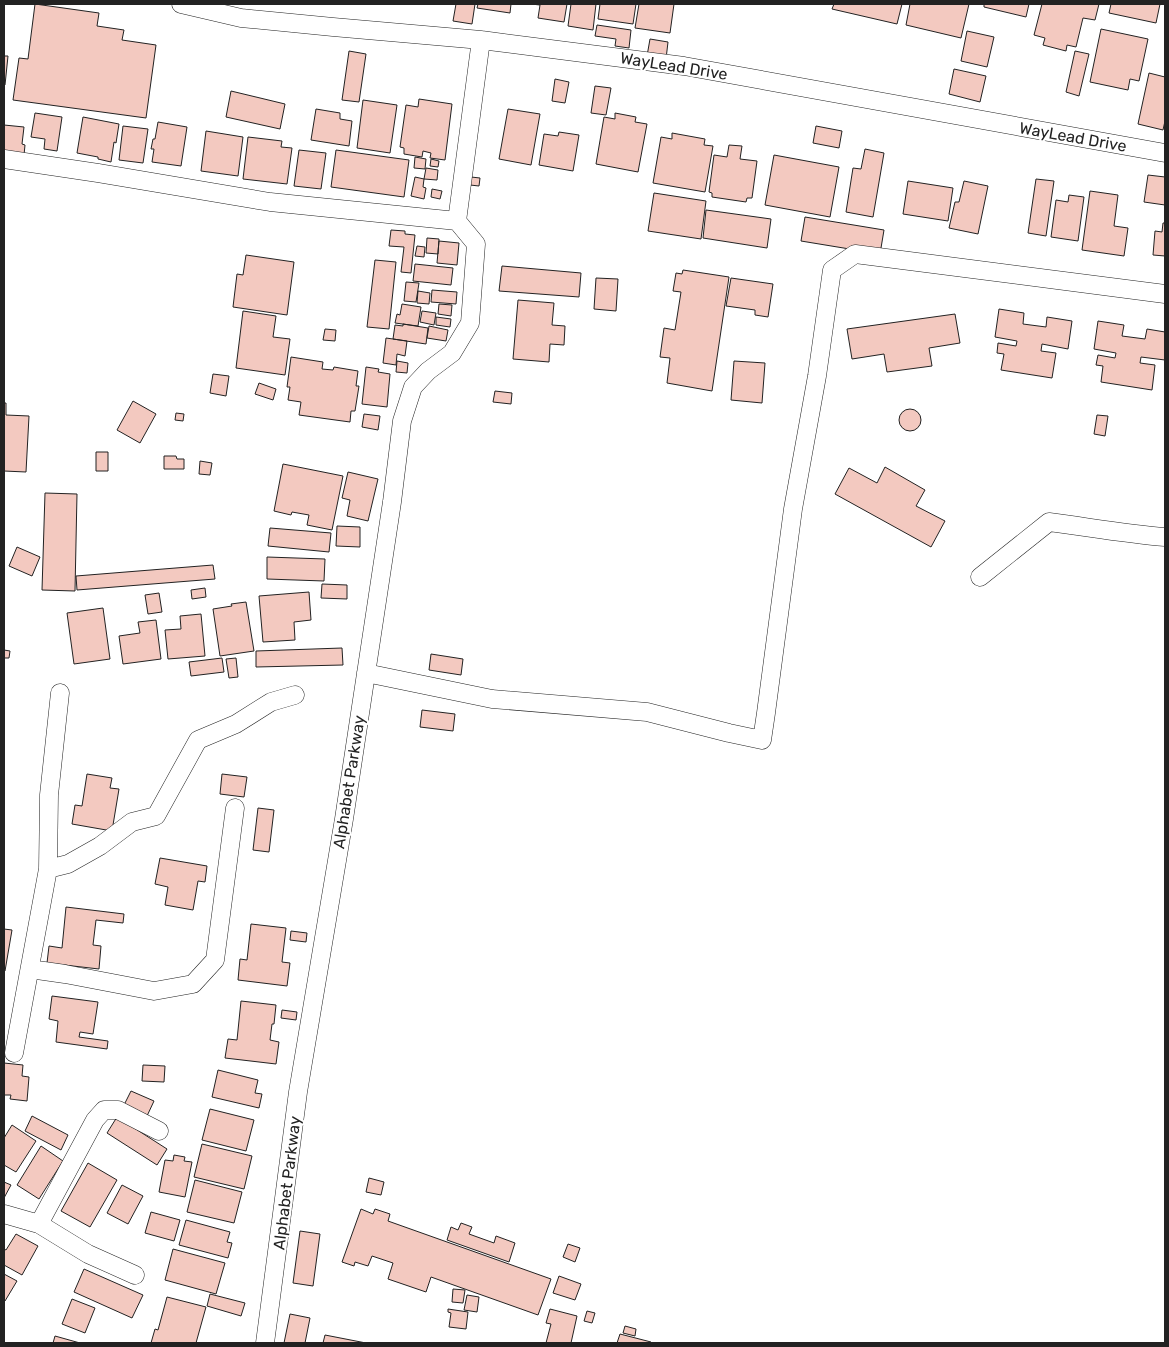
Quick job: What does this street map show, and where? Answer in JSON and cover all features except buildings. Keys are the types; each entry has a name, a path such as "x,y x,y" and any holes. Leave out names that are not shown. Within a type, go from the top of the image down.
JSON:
{"street":[{"name":"WayLead Drive","path":"180,4 241,18 482,40 684,66 1165,153"},
{"path":"4,160 98,173 270,202 457,221 482,40"},
{"name":"Alphabet Parkway","path":"265,1343 298,1092 366,674 392,502 402,421 413,387 428,371 452,353 470,323 476,244 457,221"},
{"path":"366,674 492,699 647,712 762,740 793,509 817,376 832,270 856,254 1165,294"},
{"path":"980,577 1049,522 1165,537"},
{"path":"14,1053 48,869 49,795 60,693"},
{"path":"48,869 68,864 100,846 132,822 156,816 198,740 236,724 271,702 295,695"},
{"path":"30,969 154,991 193,984 215,960 235,808"},
{"path":"39,1224 95,1120 104,1110 118,1110 159,1131"},
{"path":"4,1214 39,1224 88,1254 135,1275"}]}
